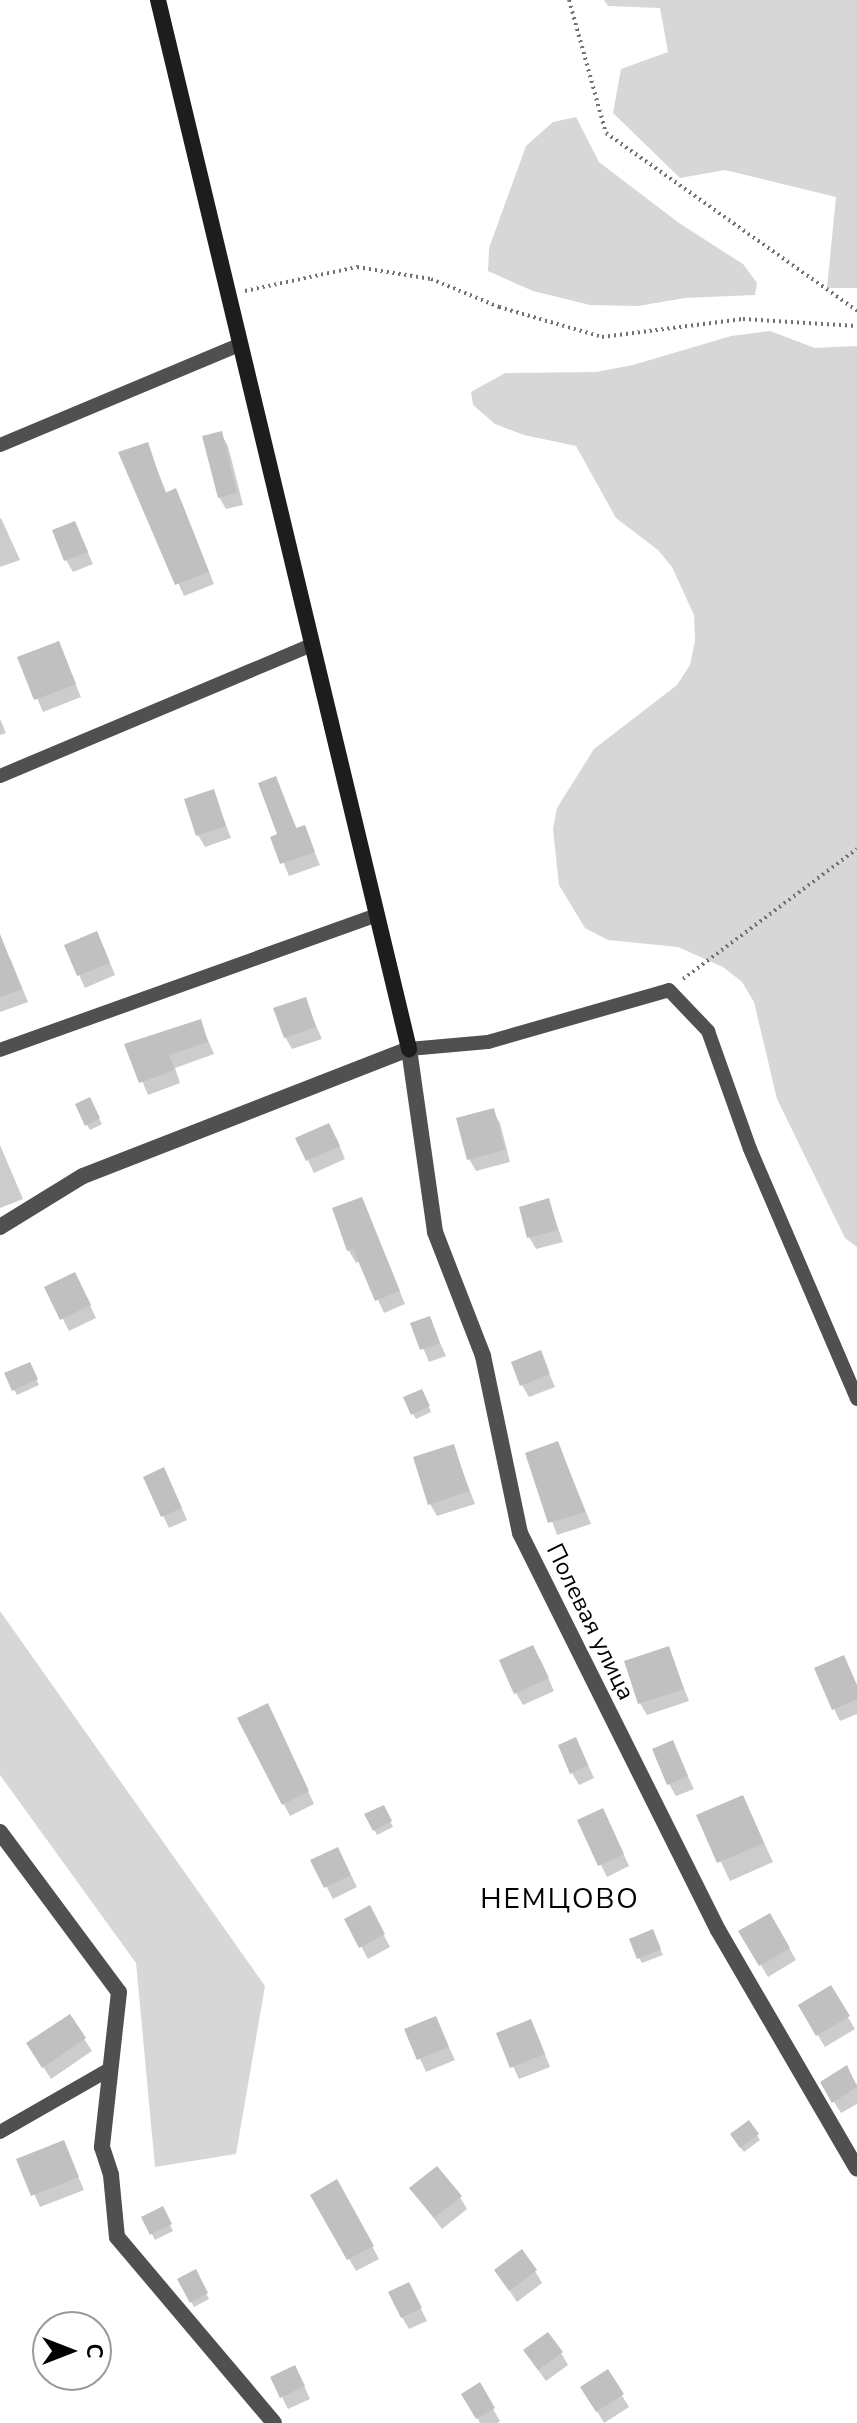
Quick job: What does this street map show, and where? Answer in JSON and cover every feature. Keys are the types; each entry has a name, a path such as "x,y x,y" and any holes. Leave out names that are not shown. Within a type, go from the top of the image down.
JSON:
{"street":[{"path":"0,1227 83,1176 409,1049 158,0"},
{"name":"Полевая улица","path":"409,1049 435,1232 483,1356 520,1533 718,1930 857,2169"},
{"path":"0,1832 119,1992 102,2147 111,2175 117,2237 274,2423"}],"lane":[{"path":"0,445 239,345"},
{"path":"0,776 312,645"},
{"path":"0,1050 377,915"},
{"path":"409,1049 488,1042 669,990 708,1031 750,1149 857,1399"},
{"path":"0,2132 110,2069"}],"path":[{"path":"569,0 606,133 857,311"},
{"path":"227,295 306,275 357,267 431,279 499,307 602,337 743,319 857,326"},
{"path":"669,990 857,849"}],"shaded area":[{"path":"604,0 857,0 857,288 827,288 836,197 725,170 680,178 613,113 621,69 668,52 660,8 608,6"},
{"path":"576,117 599,162 679,223 743,264 757,283 755,295 685,298 638,306 590,305 533,291 488,271 489,248 526,146 553,122"},
{"path":"770,331 815,348 857,346 857,1247 845,1238 777,1099 754,1002 742,982 723,967 678,947 608,940 585,928 559,885 553,829 557,808 594,749 677,685 690,665 695,641 694,615 672,567 658,550 616,518 576,446 524,435 495,424 473,405 471,392 505,373 596,372 633,365 731,336"},
{"path":"0,1611 265,1986 236,2154 155,2167 136,1963 0,1775"}],"building":[{"path":"222,431 237,493 218,498 202,436"},
{"path":"148,442 165,493 176,488 209,572 175,585 118,452"},
{"path":"75,521 88,552 64,561 52,530"},
{"path":"59,641 76,684 34,700 17,657"},
{"path":"276,776 296,828 305,825 315,852 280,864 270,837 277,834 258,783"},
{"path":"214,789 226,826 196,836 184,799"},
{"path":"97,931 110,963 77,976 64,945"},
{"path":"0,934 22,989 0,997"},
{"path":"306,997 316,1027 284,1038 273,1008"},
{"path":"201,1019 208,1042 169,1055 175,1070 139,1083 124,1044"},
{"path":"90,1097 100,1118 85,1126 75,1104"},
{"path":"494,1108 505,1150 467,1160 456,1118"},
{"path":"329,1123 340,1146 306,1161 295,1138"},
{"path":"362,1197 400,1291 375,1301 353,1249 347,1251 332,1208"},
{"path":"549,1198 558,1230 527,1238 519,1207"},
{"path":"75,1272 91,1305 60,1320 44,1287"},
{"path":"430,1316 440,1343 420,1350 410,1323"},
{"path":"541,1350 550,1374 520,1386 511,1362"},
{"path":"30,1362 38,1379 12,1391 4,1373"},
{"path":"422,1389 430,1406 411,1415 403,1397"},
{"path":"558,1441 585,1512 548,1523 525,1453"},
{"path":"454,1444 469,1491 428,1505 413,1457"},
{"path":"164,1467 182,1508 161,1517 143,1477"},
{"path":"533,1645 549,1678 514,1694 499,1660"},
{"path":"669,1646 684,1689 638,1704 624,1661"},
{"path":"844,1655 857,1685 857,1699 832,1710 814,1668"},
{"path":"268,1703 309,1791 282,1805 237,1718"},
{"path":"576,1737 588,1765 570,1774 558,1745"},
{"path":"673,1740 688,1776 667,1785 652,1749"},
{"path":"743,1795 764,1843 717,1863 696,1815"},
{"path":"384,1805 392,1821 373,1831 364,1814"},
{"path":"603,1808 624,1854 598,1866 577,1820"},
{"path":"338,1847 351,1875 324,1888 310,1860"},
{"path":"370,1905 385,1934 359,1948 344,1919"},
{"path":"770,1913 790,1948 759,1966 738,1931"},
{"path":"653,1929 661,1949 637,1959 629,1939"},
{"path":"831,1985 850,2016 816,2036 798,2005"},
{"path":"70,2014 86,2038 42,2068 26,2043"},
{"path":"436,2016 449,2047 417,2060 404,2029"},
{"path":"531,2019 545,2054 510,2068 496,2033"},
{"path":"847,2065 857,2087 832,2103 820,2082"},
{"path":"749,2120 759,2134 740,2148 730,2134"},
{"path":"64,2140 79,2177 31,2196 16,2159"},
{"path":"437,2166 462,2196 434,2218 409,2188"},
{"path":"337,2179 374,2246 347,2260 310,2195"},
{"path":"163,2206 172,2224 150,2235 141,2217"},
{"path":"522,2249 537,2270 509,2291 494,2270"},
{"path":"196,2269 208,2293 190,2303 177,2279"},
{"path":"409,2282 422,2308 401,2318 388,2292"},
{"path":"548,2332 563,2352 538,2370 523,2350"},
{"path":"295,2365 305,2386 280,2398 270,2377"},
{"path":"608,2369 624,2394 596,2412 580,2387"},
{"path":"480,2382 495,2408 476,2419 461,2394"}],"district":[{"name":"НЕМЦОВО","path":"560,1899"}]}
